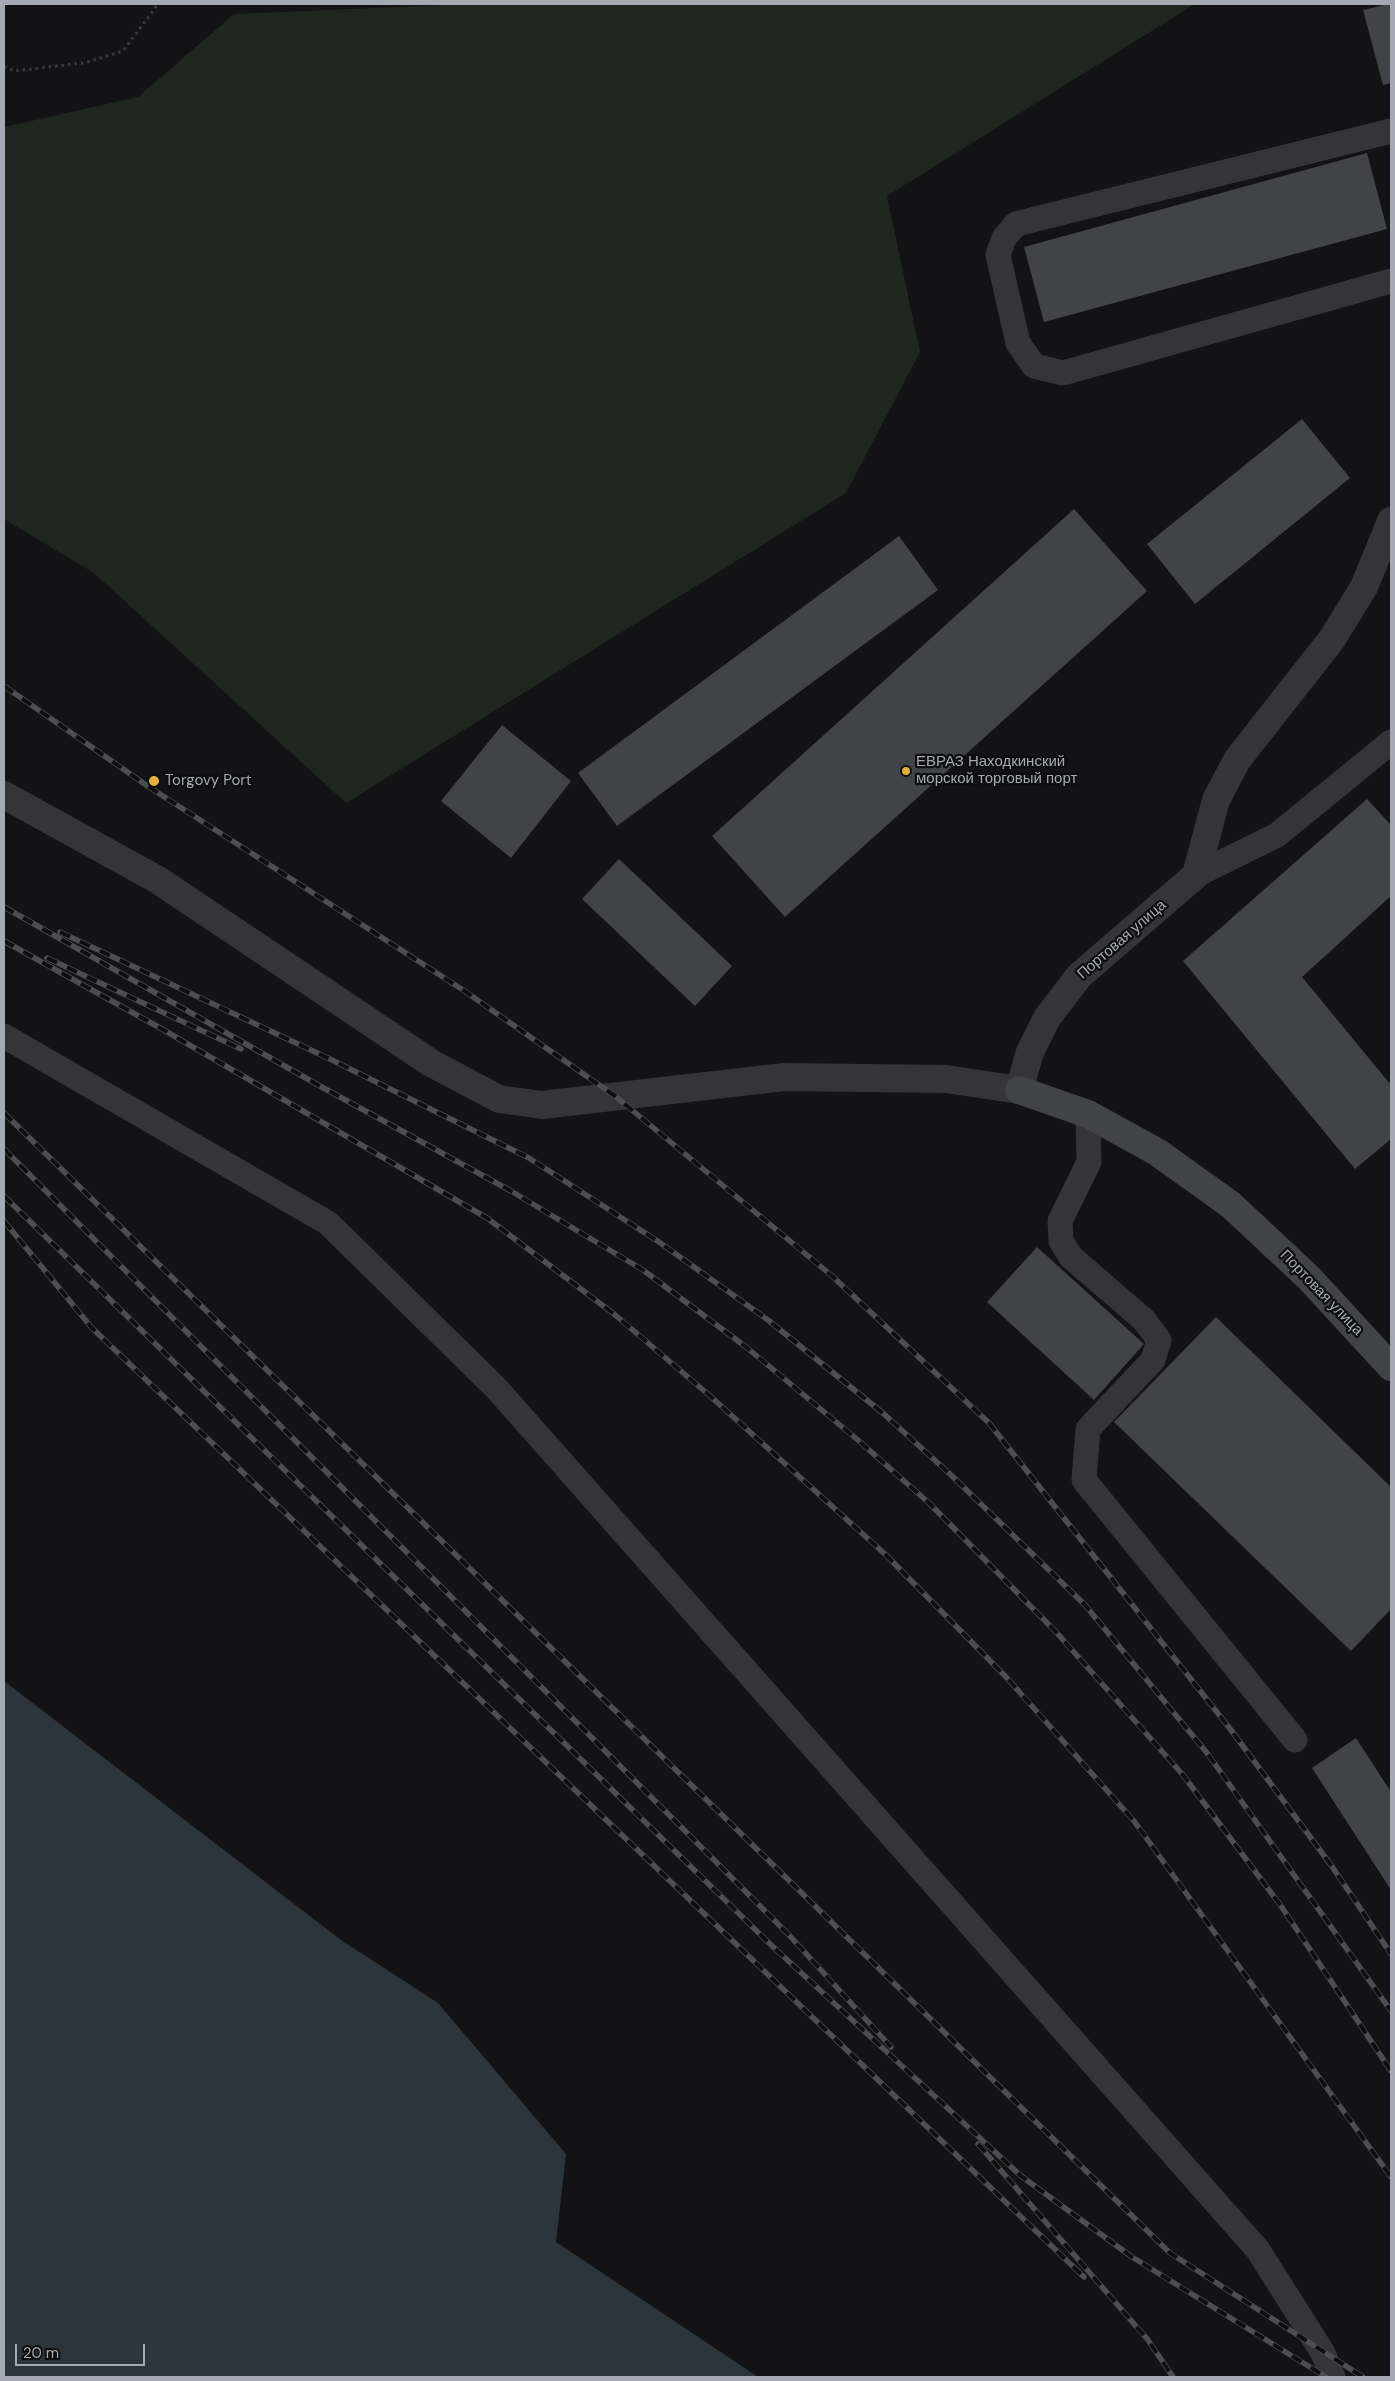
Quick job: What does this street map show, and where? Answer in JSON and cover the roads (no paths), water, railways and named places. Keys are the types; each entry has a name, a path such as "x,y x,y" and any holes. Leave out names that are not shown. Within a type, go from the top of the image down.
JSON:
{"street":[{"path":"1196,875 1216,800 1237,760 1332,640 1364,587 1391,521"},
{"path":"4,795 158,880 431,1064 499,1099 542,1105 784,1077 946,1079 1019,1090"},
{"name":"Портовая улица","path":"1196,875 1079,976 1047,1018 1030,1052 1019,1090 1088,1114 1157,1152 1231,1205 1309,1278 1391,1367"}],"lane":[{"path":"1391,132 1016,224 1004,238 998,255 1018,343 1034,366 1063,373 1391,282"},
{"path":"1196,875 1277,835 1391,742"},
{"path":"4,1036 328,1223 497,1389 1258,2250 1323,2353 1333,2377"},
{"path":"1088,1114 1089,1162 1060,1221 1061,1241 1070,1257 1144,1320 1159,1340 1153,1360 1088,1429 1084,1480 1295,1740"}],"railway":[{"path":"4,686 149,787 463,990 615,1096 831,1275 989,1423 1231,1730 1331,1865 1391,1954"},
{"path":"4,907 320,1086 511,1191 643,1270 746,1347 859,1441 929,1503 1057,1633 1183,1775 1281,1906 1391,2071"},
{"path":"60,932 330,1059 529,1158 659,1242 768,1320 884,1414 951,1475 1085,1605 1207,1753 1391,2011"},
{"path":"4,941 162,1029 487,1218 614,1314 709,1395 886,1555 1007,1678 1134,1821 1391,2177"},
{"path":"47,958 241,1049"},
{"path":"4,1113 1170,2253 1363,2377"},
{"path":"4,1149 789,1935 891,2047"},
{"path":"4,1196 769,1943 1021,2176 1132,2257 1326,2377"},
{"path":"4,1221 92,1328 1084,2277"},
{"path":"978,2144 1148,2340 1173,2377"}],"place":[{"name":"ЕВРАЗ Находкинский морской торговый порт","path":"906,771"},
{"name":"Torgovy Port","path":"154,781"}]}
